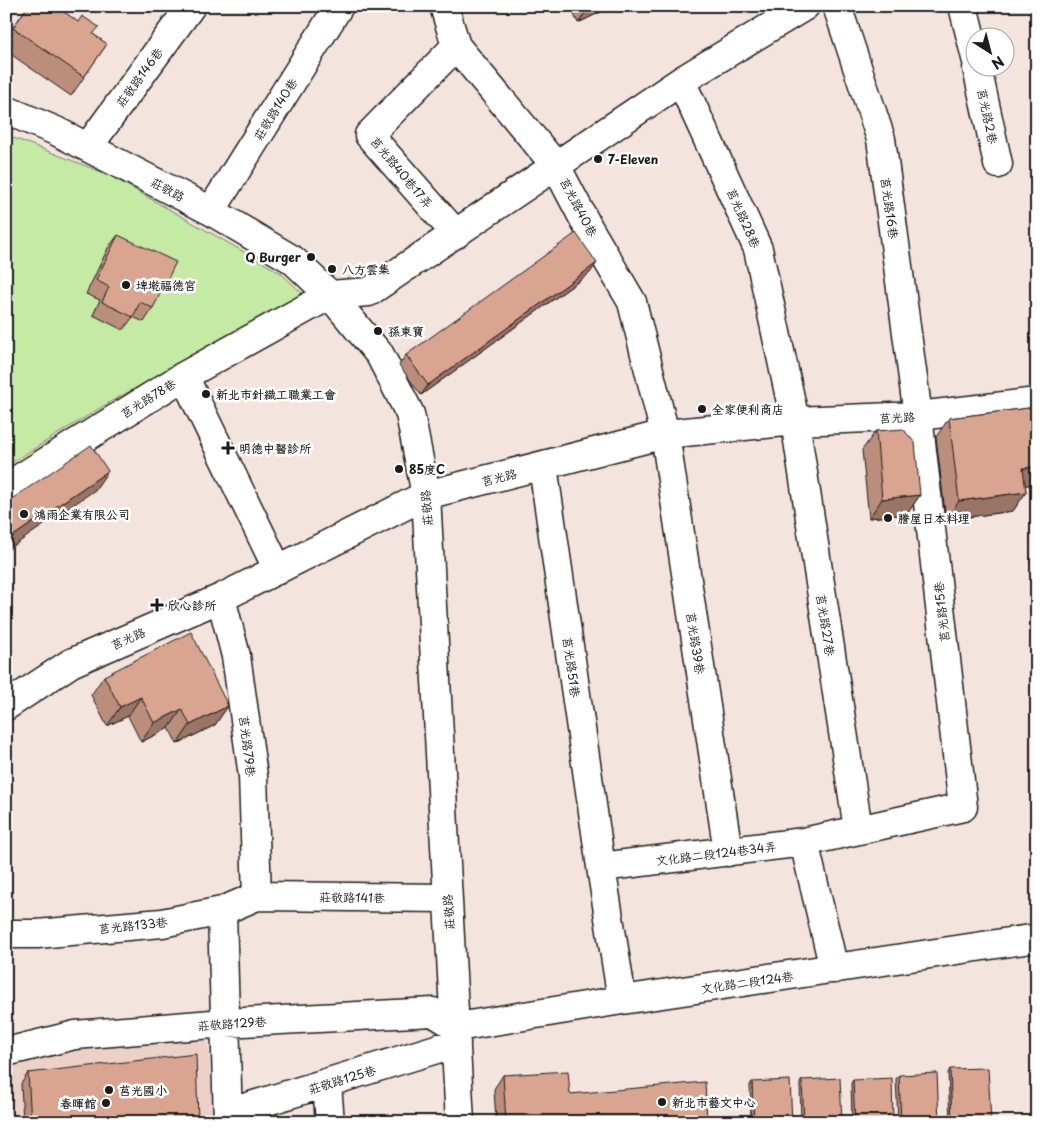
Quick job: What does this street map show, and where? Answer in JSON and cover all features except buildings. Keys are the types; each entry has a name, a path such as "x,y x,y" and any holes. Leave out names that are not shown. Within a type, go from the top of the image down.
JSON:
{"street":[{"name":"莊敬路146巷","path":"88,147 191,6"},
{"name":"莊敬路140巷","path":"211,211 339,6"},
{"name":"莒光路40巷","path":"444,6 456,46 556,166 588,227 632,302 665,434"},
{"path":"184,376 330,295 368,292 681,81 804,6"},
{"name":"莒光路16巷","path":"837,6 881,139 918,416"},
{"path":"963,6 968,28"},
{"name":"莒光路40巷17弄","path":"456,46 369,134 456,234"},
{"name":"莒光路2巷","path":"979,78 998,164"},
{"name":"莒光路28巷","path":"681,81 758,248 794,421"},
{"name":"莊敬路","path":"6,110 88,147 211,211 293,260 330,295 380,355 410,414 426,495 446,898 460,1122"},
{"path":"564,244 588,227"},
{"path":"389,373 413,356"},
{"name":"莒光路78巷","path":"6,487 184,376 278,570"},
{"name":"莒光路","path":"6,706 71,663 220,598 426,495 665,434 794,421 918,416 1037,402"},
{"name":"莒光路15巷","path":"918,416 963,807"},
{"name":"莒光路27巷","path":"794,421 858,829"},
{"name":"莒光路39巷","path":"665,434 728,852"},
{"name":"莒光路51巷","path":"543,466 601,867"},
{"name":"莒光路79巷","path":"220,598 236,656 253,776 257,896"},
{"name":"文化路二段124巷34弄","path":"601,867 804,842 963,807"},
{"path":"804,842 834,969"},
{"path":"601,867 622,1000"},
{"name":"莊敬路141巷","path":"257,896 446,898"},
{"name":"莒光路133巷","path":"6,934 37,934 162,923 222,911 257,896"},
{"path":"222,911 228,1118"},
{"name":"文化路二段124巷","path":"456,1035 622,1000 1037,938"},
{"name":"莊敬路129巷","path":"6,1052 75,1036 225,1023 433,1012 456,1035"},
{"name":"莊敬路125巷","path":"228,1118 327,1085 456,1035"},
{"path":"327,1085 330,1122"}],"shaded area":[{"name":"莒光國小","path":"208,1040 214,1122 6,1122 6,1058 72,1043"}],"green space":[{"path":"6,135 107,174 281,273 305,296 110,402 6,466"}],"place":[{"name":"7-Eleven","path":"598,159"},
{"name":"Q Burger","path":"311,257"},
{"name":"八方雲集","path":"332,269"},
{"name":"埤墘福德宮","path":"126,285"},
{"name":"孫東寶","path":"378,331"},
{"name":"新北市針織工職業工會","path":"206,394"},
{"name":"全家便利商店","path":"702,409"},
{"name":"明德中醫診所","path":"228,448"},
{"name":"85度C","path":"399,469"},
{"name":"鴻雨企業有限公司","path":"24,514"},
{"name":"謄屋日本料理","path":"888,518"},
{"name":"欣心診所","path":"157,605"},
{"name":"莒光國小","path":"109,1090"},
{"name":"新北市藝文中心","path":"662,1102"},
{"name":"春暉館","path":"106,1103"}]}
